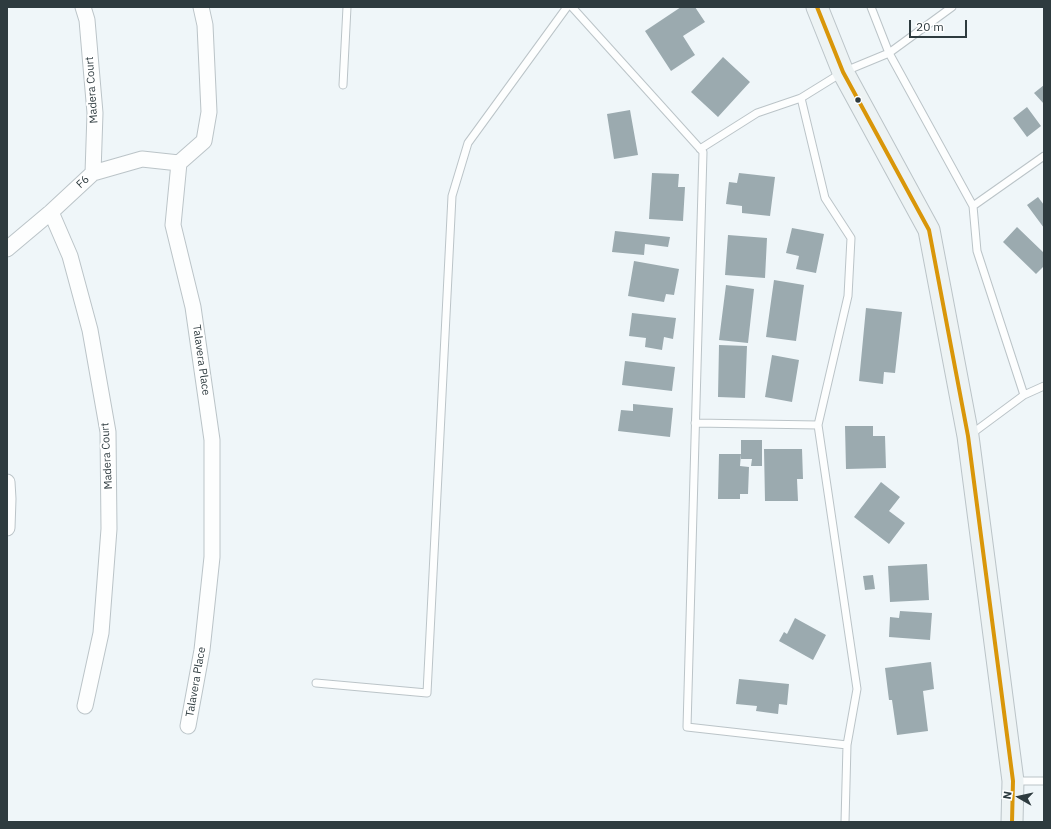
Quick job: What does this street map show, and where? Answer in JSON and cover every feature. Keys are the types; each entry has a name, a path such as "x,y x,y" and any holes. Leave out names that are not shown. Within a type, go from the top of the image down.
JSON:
{"main road":[{"path":"817,7 842,72 929,230 968,436 1013,781 1012,822"}],"street":[{"name":"Madera Court","path":"83,7 87,20 95,113 93,173"},
{"path":"179,163 204,141 209,112 205,25 201,7"},
{"name":"F6","path":"7,249 51,212 93,173 142,159 179,163"},
{"name":"Talavera Place","path":"179,163 173,225 193,307 212,440 212,557 202,650 188,726"},
{"name":"Madera Court","path":"51,212 70,256 90,330 108,432 109,529 101,633 85,706"},
{"path":"7,482 7,528"}],"lane":[{"path":"343,85 347,7"},
{"path":"316,683 427,693 452,196 468,143 567,7"},
{"path":"572,7 703,152 687,727 847,745"},
{"path":"871,7 889,53 973,206 977,251 1024,395"},
{"path":"700,149 757,113 801,98 842,72 889,53 952,7"},
{"path":"801,98 824,198 852,238 848,296 818,425 857,689 847,745 845,822"},
{"path":"973,206 1044,156"},
{"path":"968,436 1024,395 1044,386"},
{"path":"695,423 818,425"},
{"path":"1013,781 1044,781"}],"building":[{"path":"681,7 695,7 705,22 683,36 695,55 671,71 645,31"},
{"path":"723,57 750,82 718,117 691,92"},
{"path":"1044,85 1044,104 1034,93"},
{"path":"1027,107 1041,126 1027,137 1013,118"},
{"path":"630,110 638,155 614,159 607,114"},
{"path":"652,173 679,174 678,187 685,187 683,221 649,219"},
{"path":"739,173 775,177 770,216 742,213 742,206 726,204 729,182 737,183"},
{"path":"1038,197 1044,205 1044,228 1027,205"},
{"path":"1017,227 1044,253 1044,266 1036,274 1003,242"},
{"path":"792,228 824,234 816,273 796,269 799,256 786,253"},
{"path":"615,231 670,237 668,247 645,244 644,255 612,252"},
{"path":"728,235 767,238 765,278 725,275"},
{"path":"634,261 679,269 674,295 666,294 664,302 628,296"},
{"path":"774,280 804,285 796,341 766,337"},
{"path":"726,285 754,289 748,343 719,340"},
{"path":"866,308 902,312 895,373 884,372 883,384 859,381"},
{"path":"632,313 676,318 673,339 664,337 662,350 645,347 646,338 629,336"},
{"path":"719,345 747,346 745,398 718,397"},
{"path":"772,355 799,360 792,402 765,397"},
{"path":"625,361 675,367 672,391 622,385"},
{"path":"633,404 673,408 670,437 618,431 621,410 633,411"},
{"path":"845,426 873,426 873,436 885,436 886,468 846,469"},
{"path":"741,440 762,440 762,466 751,466 752,459 741,459"},
{"path":"764,449 802,449 803,479 797,479 798,501 765,501"},
{"path":"719,454 741,454 740,466 749,467 748,494 740,494 740,499 718,499"},
{"path":"881,482 900,497 889,511 905,523 889,544 854,517"},
{"path":"927,564 929,600 890,602 888,566"},
{"path":"873,575 875,589 865,590 863,576"},
{"path":"900,611 932,613 930,640 889,637 890,617 899,618"},
{"path":"795,618 826,635 813,660 779,641 784,632 787,634"},
{"path":"931,662 934,689 923,691 928,731 897,735 892,700 889,700 885,668"},
{"path":"739,679 789,684 787,705 779,704 778,714 756,711 757,706 736,704"}],"transit line":[{"name":"20","path":"817,7 843,72 929,230 968,436 1013,781 1012,822"}]}
